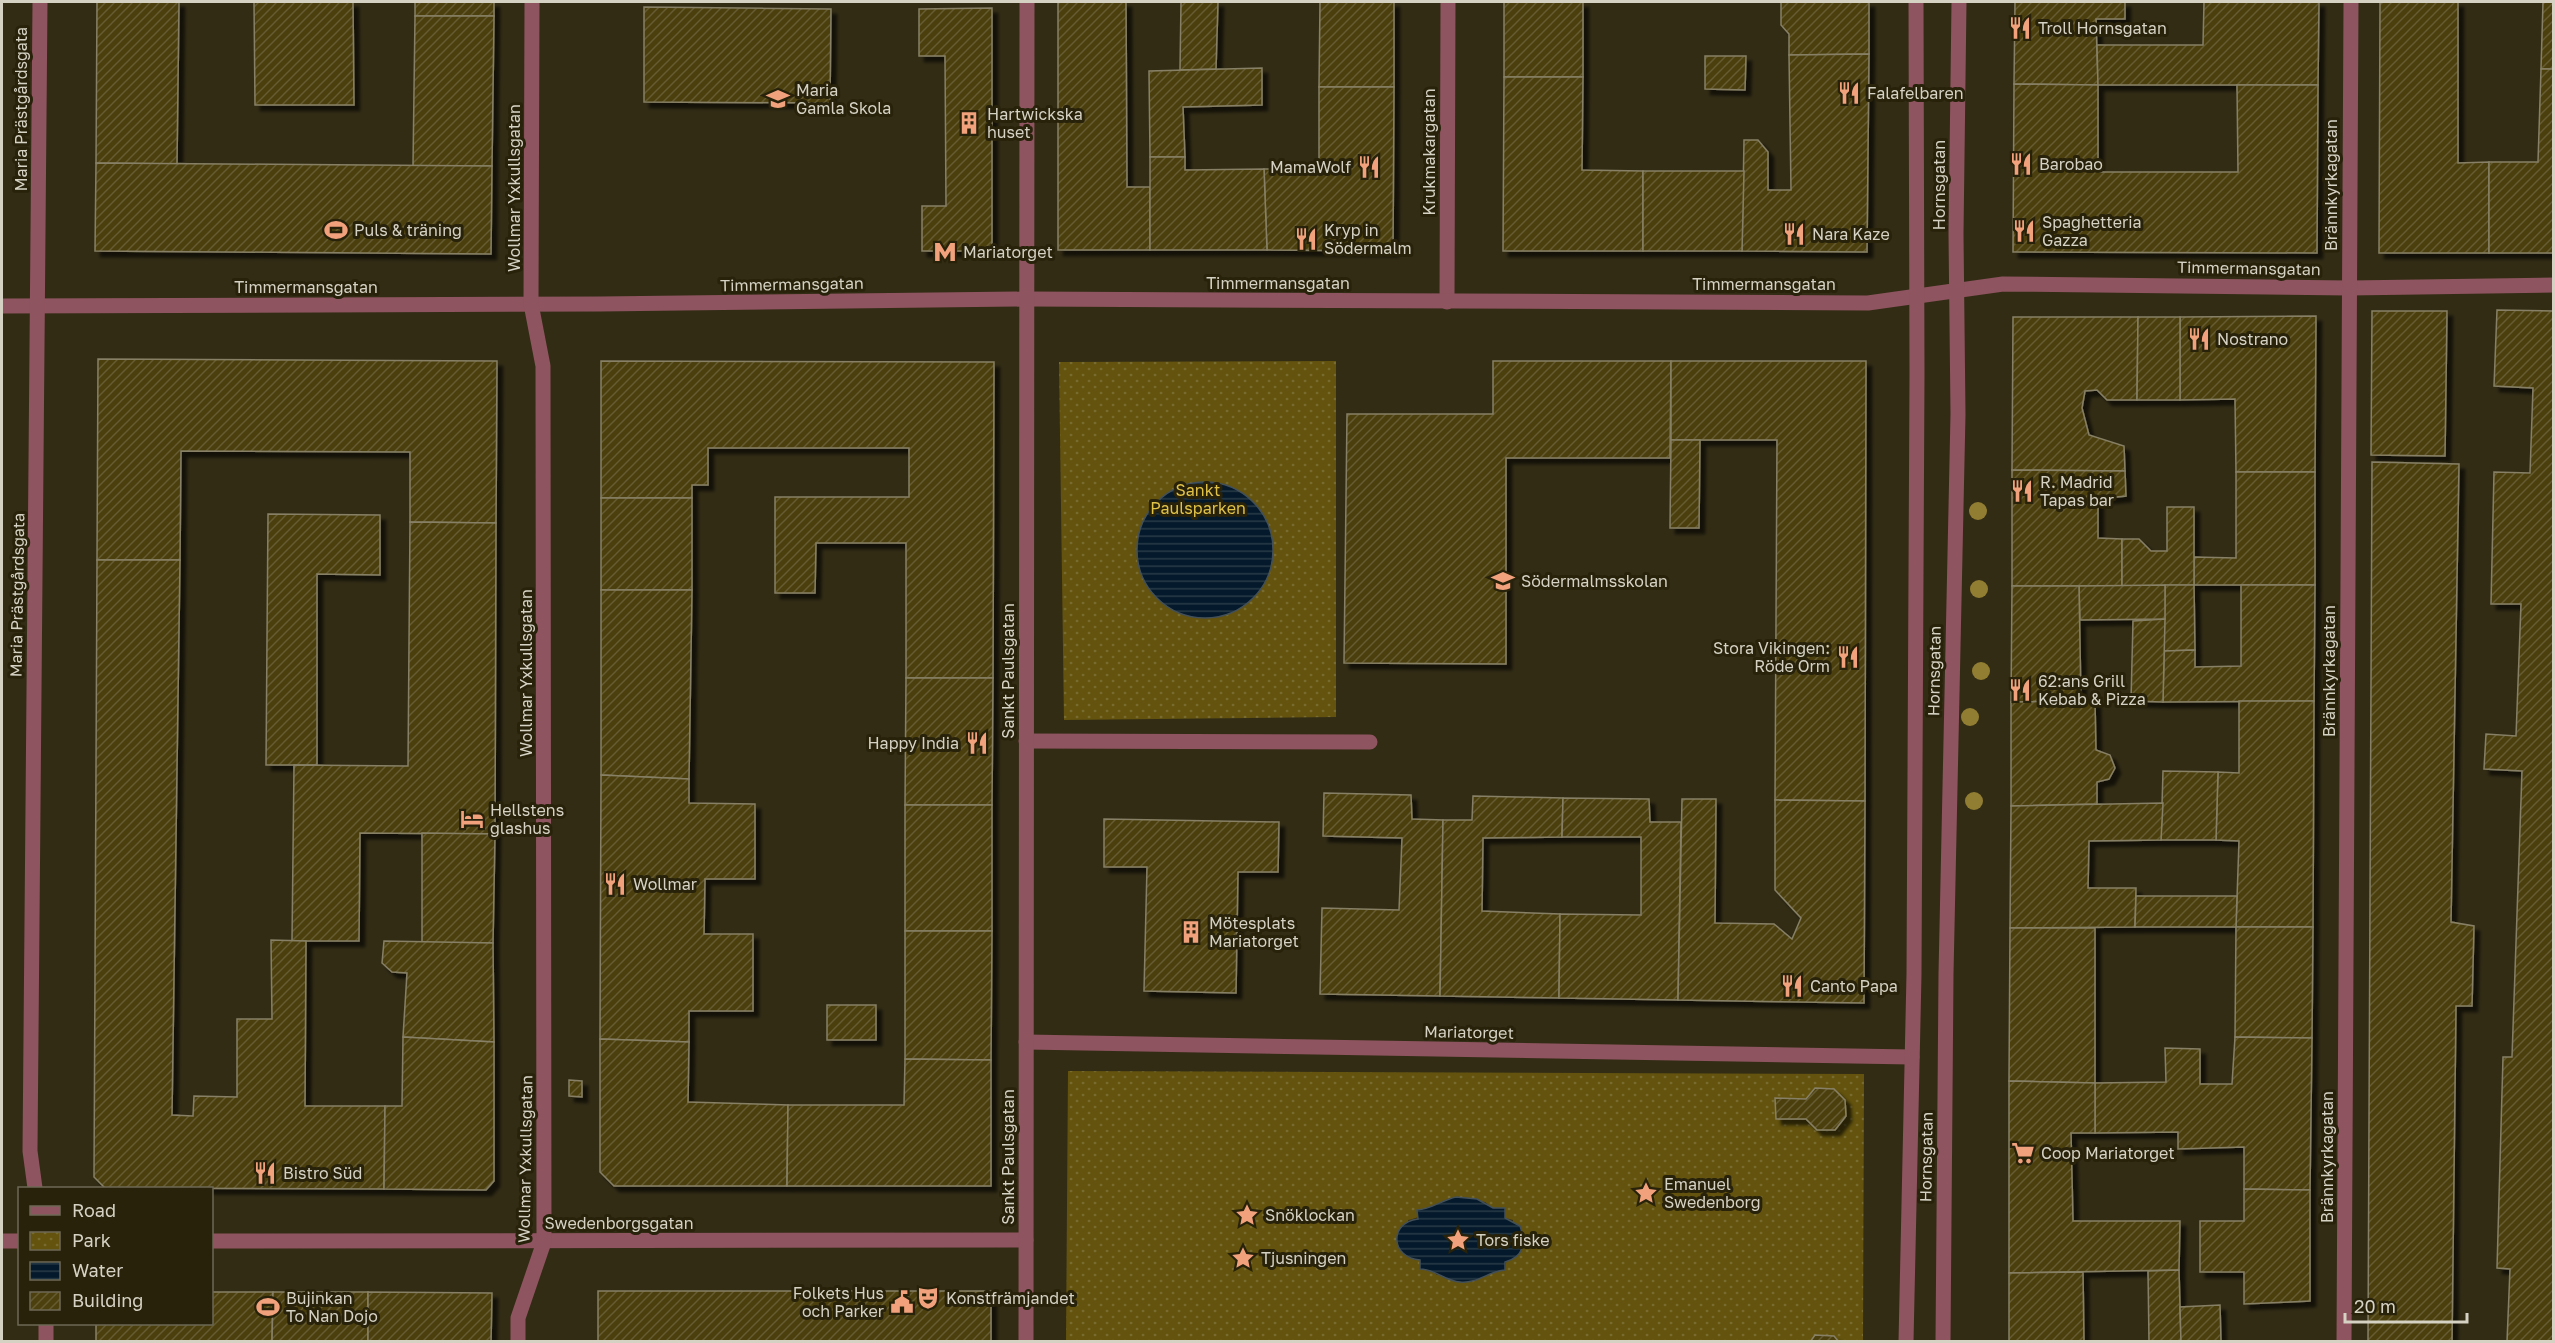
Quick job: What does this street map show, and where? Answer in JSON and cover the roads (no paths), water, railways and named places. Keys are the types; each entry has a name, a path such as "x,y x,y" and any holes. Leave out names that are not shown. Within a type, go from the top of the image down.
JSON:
{"street":[{"name":"Maria Prästgårdsgata","path":"35,1187 30,1151 40,2"},
{"name":"Wollmar Yxkullsgatan","path":"518,1341 518,1318 544,1242 543,366 531,304 532,2"},
{"name":"Sankt Paulsgatan","path":"1026,1341 1027,2"},
{"name":"Krukmakargatan","path":"1447,302 1448,2"},
{"name":"Hornsgatan","path":"1906,1341 1914,963 1916,2"},
{"name":"Hornsgatan","path":"1943,1341 1946,974 1958,414 1959,2"},
{"name":"Brännkyrkagatan","path":"2344,1341 2351,2"},
{"name":"Timmermansgatan","path":"2,306 1027,299 1868,303 2014,284 2349,288 2553,285"},
{"path":"1026,741 1370,742"},
{"name":"Mariatorget","path":"1026,1042 1912,1057"},
{"name":"Swedenborgsgatan","path":"213,1241 1026,1240"},
{"path":"2,1241 18,1241"},
{"path":"46,1325 46,1341"}],"water":[{"path":"1205,482 1231,487 1243,493 1253,502 1262,512 1268,524 1273,550 1268,576 1262,588 1253,598 1243,607 1231,613 1205,618 1179,613 1167,607 1157,598 1148,588 1142,576 1137,550 1142,524 1148,512 1157,502 1167,493 1179,487"},
{"path":"1456,1197 1477,1199 1493,1208 1505,1208 1505,1218 1520,1226 1523,1238 1522,1248 1516,1257 1505,1262 1505,1270 1472,1281 1455,1281 1420,1269 1420,1260 1410,1258 1403,1253 1397,1240 1398,1233 1408,1222 1418,1219 1417,1210"}],"place":[{"name":"Troll Hornsgatan","path":"2020,28"},
{"name":"Falafelbaren","path":"1849,93"},
{"name":"Maria Gamla Skola","path":"778,99"},
{"name":"Hartwickska huset","path":"969,123"},
{"name":"Barobao","path":"2021,164"},
{"name":"MamaWolf","path":"1369,167"},
{"name":"Puls & träning","path":"336,230"},
{"name":"Spaghetteria Gazza","path":"2024,231"},
{"name":"Nara Kaze","path":"1794,234"},
{"name":"Kryp in Södermalm","path":"1306,239"},
{"name":"Mariatorget","path":"945,252"},
{"name":"Nostrano","path":"2199,339"},
{"name":"R. Madrid Tapas bar","path":"2022,491"},
{"name":"Södermalmsskolan","path":"1503,581"},
{"name":"Stora Vikingen: Röde Orm","path":"1848,657"},
{"name":"62:ans Grill Kebab & Pizza","path":"2020,690"},
{"name":"Happy India","path":"977,743"},
{"name":"Hellstens glashus","path":"472,819"},
{"name":"Wollmar","path":"615,884"},
{"name":"Mötesplats Mariatorget","path":"1191,932"},
{"name":"Canto Papa","path":"1792,986"},
{"name":"Coop Mariatorget","path":"2023,1153"},
{"name":"Bistro Süd","path":"265,1173"},
{"name":"Emanuel Swedenborg","path":"1646,1193"},
{"name":"Snöklockan","path":"1247,1215"},
{"name":"Tors fiske","path":"1458,1240"},
{"name":"Tjusningen","path":"1243,1258"},
{"name":"Konstfrämjandet","path":"928,1298"},
{"name":"Folkets Hus och Parker","path":"902,1302"},
{"name":"Bujinkan To Nan Dojo","path":"268,1307"}],"park label":[{"name":"Sankt Paulsparken","path":"1198,499"}]}
